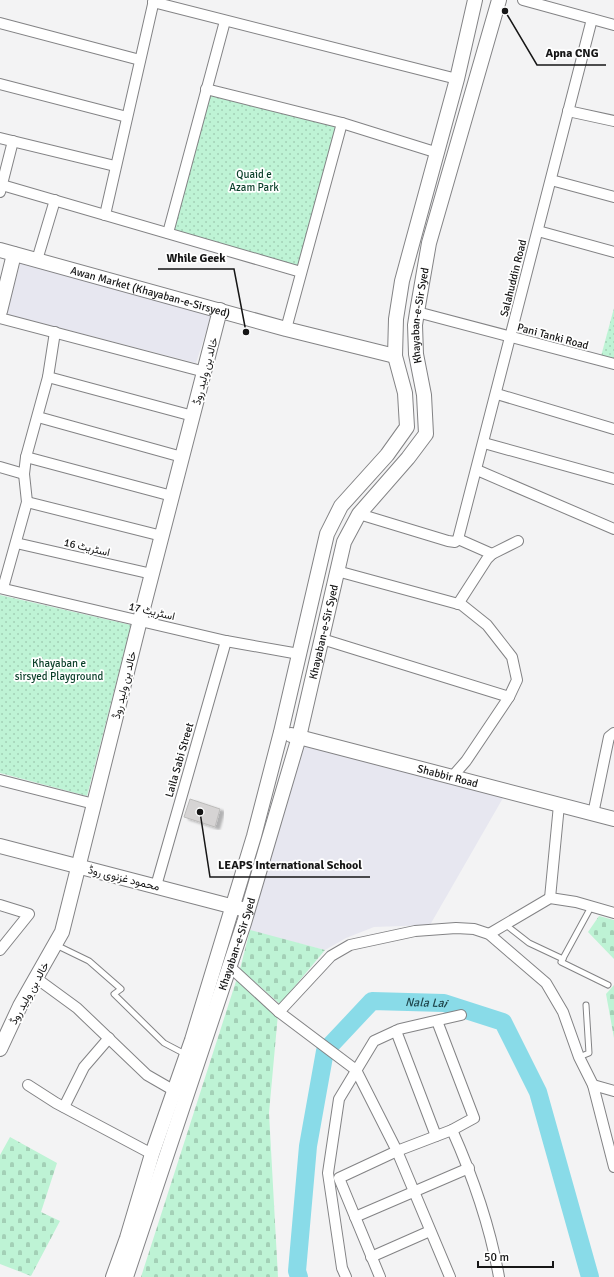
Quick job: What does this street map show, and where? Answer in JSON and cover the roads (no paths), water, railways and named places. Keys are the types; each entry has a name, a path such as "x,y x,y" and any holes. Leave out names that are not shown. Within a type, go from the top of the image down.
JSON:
{"main road":[{"path":"474,0 498,3"},
{"name":"Khayaban-e-Sir Syed","path":"113,1277 127,1238 152,1154 186,1054 254,836 281,732 327,534 340,506 387,455 407,427 405,393 395,356 396,319 402,280 438,153 457,79 474,0"},
{"name":"Khayaban-e-Sir Syed","path":"126,1277 248,910 299,737 344,542 359,514 408,458 426,434 424,396 416,354 416,312 429,243 498,3"},
{"name":"Awan Market (Khayaban-e-Sirsyed)","path":"0,250 286,328 395,356"},
{"path":"0,311 14,254"},
{"name":"خالد بن ولید روڈ","path":"0,1049 20,1006 62,932 140,620 220,310"},
{"name":"Shabbir Road","path":"281,732 614,819"},
{"name":"محمود غزنوی روڈ","path":"0,846 248,910"}],"street":[{"path":"523,0 614,25"},
{"path":"105,215 153,1 225,21 457,79"},
{"name":"Salahuddin Road","path":"456,541 477,470 592,19"},
{"path":"168,233 225,21"},
{"path":"0,23 140,60"},
{"path":"0,84 127,118"},
{"path":"206,90 342,123 438,153"},
{"path":"568,111 614,121"},
{"path":"286,328 342,123"},
{"path":"0,138 116,166"},
{"path":"13,142 1,189 55,200 301,272"},
{"path":"551,180 614,197"},
{"path":"37,260 55,200"},
{"path":"538,231 614,252"},
{"name":"Pani Tanki Road","path":"416,312 614,364"},
{"path":"0,318 204,372"},
{"path":"2,588 27,502 24,474 26,457 48,377 55,332"},
{"path":"48,377 193,416"},
{"path":"496,394 614,429"},
{"path":"38,417 182,457"},
{"path":"484,442 614,478"},
{"path":"26,457 172,496"},
{"path":"0,467 24,474"},
{"path":"477,470 614,529"},
{"path":"27,502 162,536"},
{"path":"359,514 456,541 492,554"},
{"path":"458,604 492,554 518,541"},
{"name":"اسٹریٹ 16","path":"16,543 152,574"},
{"path":"337,571 462,605 487,625 512,657 517,680 509,697 466,761 452,777"},
{"name":"اسٹریٹ 17","path":"2,588 226,641 299,654"},
{"path":"322,639 509,697"},
{"name":"Laila Sabi Street","path":"156,886 226,641"},
{"path":"593,814 608,737 614,733"},
{"path":"0,780 94,804"},
{"path":"550,898 559,805"},
{"path":"489,934 550,898 576,902 614,913"},
{"path":"0,905 29,914 0,950"},
{"path":"281,1014 331,956 350,945 416,931 456,928 474,929 489,934 546,983 563,1012 580,1057 593,1085 614,1168"},
{"path":"230,967 281,1014 352,1067 396,1151 450,1277"},
{"path":"36,978 77,1008 147,1075 173,1090"},
{"path":"346,1277 342,1268 328,1173 339,1099 352,1067 374,1041 396,1031 461,1016"},
{"path":"380,1277 339,1178 396,1151 452,1130 474,1118 437,1021"},
{"path":"396,1031 436,1136"},
{"path":"64,1107 84,1067 109,1038"},
{"path":"28,1085 64,1107 152,1154"},
{"path":"593,1085 614,1091"},
{"path":"452,1130 469,1168 493,1245 499,1277"},
{"path":"355,1217 469,1168"},
{"path":"371,1256 430,1231"}],"lane":[{"path":"591,907 561,962 608,985"},
{"path":"506,924 529,943 563,959"},
{"path":"56,945 89,961 121,989 114,994 164,1043 186,1054"},
{"path":"580,1057 589,1053 586,1005"}],"waterway":[{"name":"Nala Lai","path":"299,1277 297,1271 308,1146 325,1051 372,1001 444,1003 503,1022 538,1092 590,1277"}],"place":[{"name":"Apna CNG","path":"505,11"},
{"name":"While Geek","path":"246,332"},
{"name":"LEAPS International School","path":"200,812"}],"park label":[{"name":"Quaid e Azam Park","path":"254,180"},
{"name":"Khayaban e sirsyed Playground","path":"59,669"}]}
